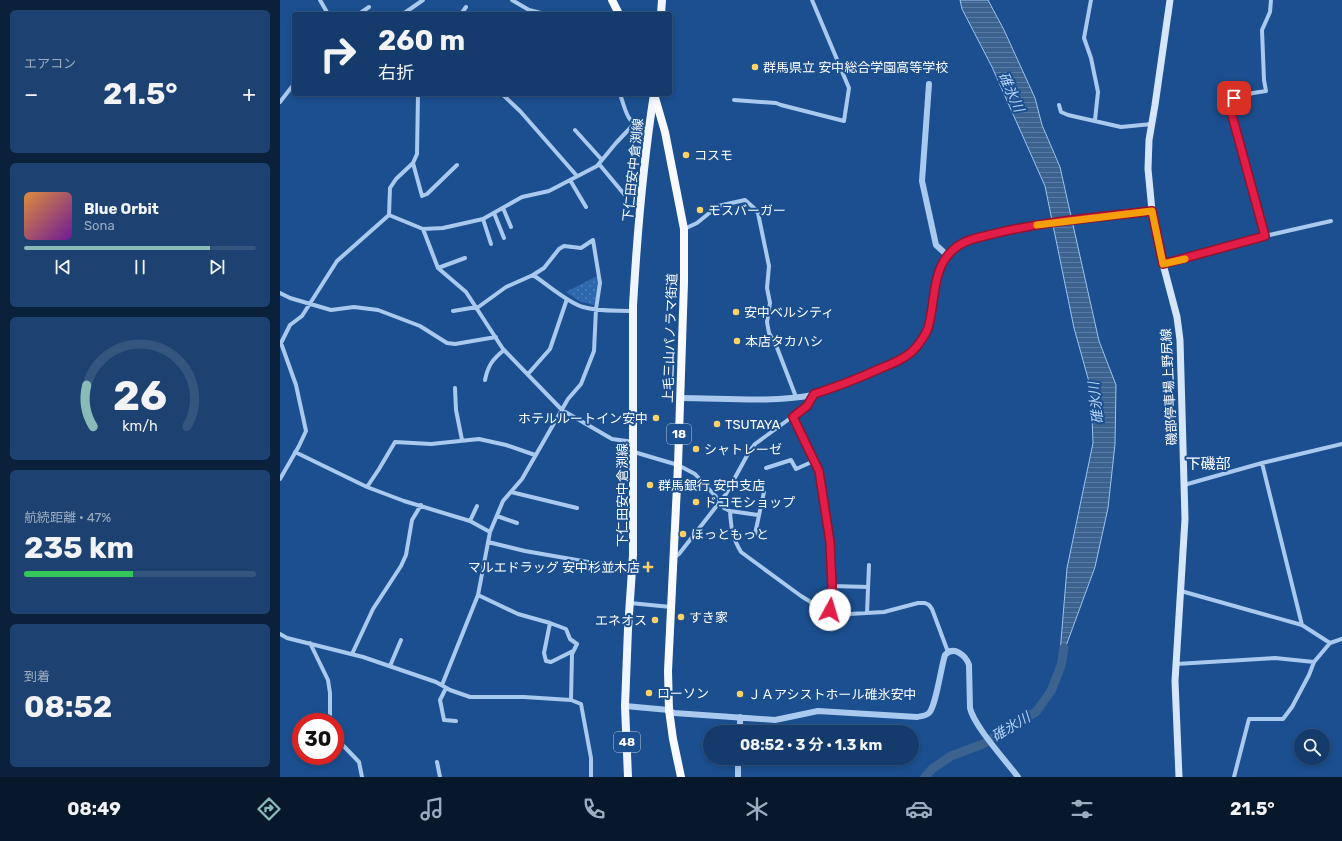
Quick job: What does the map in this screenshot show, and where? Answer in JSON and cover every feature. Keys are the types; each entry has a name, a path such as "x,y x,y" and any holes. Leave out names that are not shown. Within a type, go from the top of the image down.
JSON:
{"highway":[{"path":"612,0 618,12"},
{"name":"上毛三山パノラマ街道","path":"655,96 668,146 684,229 678,465 672,559 668,671 669,710 681,777"}],"main road":[{"path":"661,12 662,0"},
{"name":"磯部停車場上野尻線","path":"1170,0 1148,154 1149,189 1152,211 1163,264 1177,317 1180,340 1185,519 1175,697 1179,777"},
{"name":"下仁田安中倉渕線","path":"628,777 625,706 633,565 633,311 648,131 654,96"}],"street":[{"path":"320,0 327,12"},
{"path":"410,12 423,0"},
{"path":"512,0 529,10 537,12"},
{"path":"734,100 776,103 844,121 849,88 812,0"},
{"path":"1091,0 1084,38 1098,92 1095,120"},
{"path":"1265,236 1230,108 1234,98 1266,91 1264,80 1262,30 1270,12 1272,0"},
{"path":"362,12 369,7"},
{"path":"462,12 466,7"},
{"path":"929,84 922,181 936,246 948,256"},
{"path":"280,102 292,87"},
{"path":"280,479 296,452 306,431 296,385 281,343 290,325 302,316 337,261 389,215 390,188 396,179 413,163 417,154 418,96"},
{"path":"504,96 520,111 577,176"},
{"path":"621,96 628,118 634,124 648,131"},
{"path":"1059,105 1061,112 1068,115 1121,127 1152,124"},
{"path":"389,215 423,229 443,228 483,219 522,197 549,192 597,166 616,142 634,124"},
{"path":"576,130 624,194"},
{"path":"413,163 422,196 427,194 457,165"},
{"path":"570,180 586,207"},
{"path":"684,229 697,223 718,206 744,200 758,213 769,266 767,288 770,303 767,322 769,333 776,345 796,397"},
{"path":"503,208 511,227"},
{"path":"680,398 765,399 796,397 814,394 847,383 910,354 928,329 936,281 940,268 954,248 976,238 1012,229 1041,224 1152,211"},
{"path":"494,213 504,238"},
{"path":"483,219 491,244"},
{"path":"1163,264 1265,236 1332,221"},
{"path":"423,229 438,268 466,292 504,350 562,410 612,439 634,442"},
{"path":"442,685 478,595 490,532 503,501 522,480 568,399 581,384 594,351 596,310 600,283 593,240 580,248 564,246 559,249 544,268 533,275 506,287 477,308 453,311"},
{"path":"438,268 465,258"},
{"path":"533,275 577,305 596,310 633,311"},
{"path":"280,293 290,298 331,310 354,307 378,310 420,326 447,343 455,344 496,337"},
{"path":"528,374 550,349 567,299"},
{"path":"485,380 486,371 493,359 504,350"},
{"path":"455,388 456,410 462,440"},
{"path":"672,559 679,554 726,494 755,444 807,406 814,394"},
{"path":"793,417 819,471 830,542 832,586 830,610"},
{"path":"367,487 395,442 431,444 479,439 506,445 535,455"},
{"path":"1184,485 1262,463 1342,444"},
{"path":"296,452 367,487 470,521 490,532"},
{"path":"634,452 678,465 695,474 720,501 724,508 730,511 758,516"},
{"path":"766,468 791,460 796,469 814,461"},
{"path":"1262,463 1302,625"},
{"path":"511,492 577,508"},
{"path":"755,534 764,492"},
{"path":"352,654 373,609 401,566 406,555 412,520 421,506"},
{"path":"470,521 477,506"},
{"path":"730,511 732,533 741,552 801,596 814,604 830,610 849,614 884,612 918,603 925,603 930,605 948,652"},
{"path":"497,516 517,523"},
{"path":"488,542 525,551 594,563 633,565"},
{"path":"867,613 869,565"},
{"path":"832,586 868,587"},
{"path":"1181,591 1302,625 1330,643"},
{"path":"478,595 518,614 566,629 570,639 577,644 572,654 571,700"},
{"path":"630,603 670,607"},
{"path":"550,623 544,653 546,661 551,662 573,651"},
{"path":"280,634 287,638 352,654 390,666 470,697 524,697 571,700 581,704 591,758 591,777"},
{"path":"1234,777 1248,719 1283,719 1292,707 1314,662 1330,643 1342,639"},
{"path":"390,666 402,640"},
{"path":"310,644 328,680 330,693 330,713"},
{"path":"625,706 669,710 674,713 775,720 818,711 917,717 923,716 929,713 933,705 944,659 948,652"},
{"path":"948,652 957,652 967,659 969,665 971,713 978,725 1018,777"},
{"path":"1176,664 1275,658 1314,662"},
{"path":"446,688 440,700 444,720 456,721"},
{"path":"740,717 740,725"},
{"path":"344,746 359,762 362,777"},
{"path":"436,762 440,777"},
{"path":"738,765 738,777"}],"shaded area":[{"path":"597,276 599,283 594,305 579,301 566,292"}],"water":[{"path":"960,0 988,0 1004,30 1035,98 1042,125 1060,167 1099,341 1116,385 1115,444 1108,508 1095,567 1059,665 1067,568 1093,443 1091,389 1074,328 1045,186 992,67 962,9"}],"waterway":[{"name":"碓氷川","path":"925,777 932,769 951,756 983,744 1036,712 1051,691 1061,666 1064,648"}],"slow traffic":[{"path":"1037,225 1152,211 1163,264 1185,259"}],"place":[{"name":"群馬県立 安中総合学園高等学校","path":"755,67"},
{"name":"コスモ","path":"686,155"},
{"name":"モスバーガー","path":"700,210"},
{"name":"安中ベルシティ","path":"736,312"},
{"name":"本店タカハシ","path":"737,341"},
{"name":"ホテルルートイン安中","path":"656,418"},
{"name":"TSUTAYA","path":"717,424"},
{"name":"シャトレーゼ","path":"696,449"},
{"name":"群馬銀行 安中支店","path":"650,485"},
{"name":"ドコモショップ","path":"696,502"},
{"name":"ほっともっと","path":"683,534"},
{"name":"マルエドラッグ 安中杉並木店","path":"648,567"},
{"name":"すき家","path":"681,617"},
{"name":"エネオス","path":"655,620"},
{"name":"ローソン","path":"649,693"},
{"name":"ＪＡアシストホール碓氷安中","path":"740,694"}],"district":[{"name":"下磯部","path":"1208,464"}],"route":[{"path":"830,610 832,586 830,542 819,471 793,417 807,406 814,394 847,383 910,354 928,329 936,281 940,268 954,248 976,238 1012,229 1041,224 1152,211 1163,264 1208,253 1265,236 1230,108 1234,98"}]}
